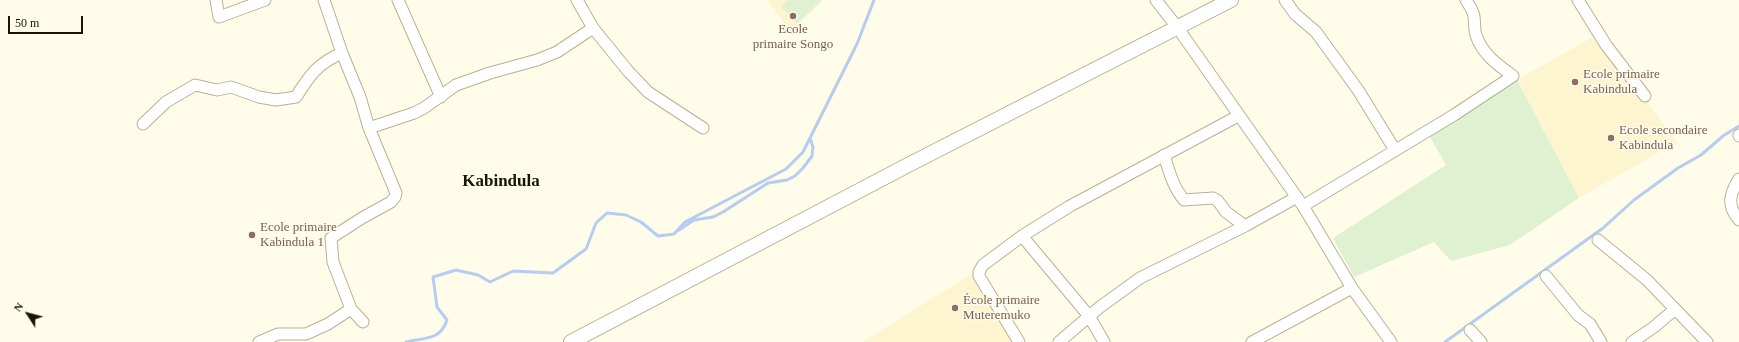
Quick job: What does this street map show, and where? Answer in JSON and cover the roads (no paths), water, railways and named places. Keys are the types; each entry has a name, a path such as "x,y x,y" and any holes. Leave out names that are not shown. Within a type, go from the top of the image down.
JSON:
{"street":[{"path":"216,0 219,17 265,0"},
{"path":"324,0 342,52 356,85 369,128 396,193 391,202 362,218 331,238 333,262 351,308 363,322"},
{"path":"398,0 441,97"},
{"path":"577,0 593,28 628,71 648,92 703,128"},
{"path":"1156,0 1177,27 1238,116 1300,202 1352,288 1391,342"},
{"path":"571,342 1231,0"},
{"path":"1285,0 1295,14 1316,32 1358,90 1395,150"},
{"path":"1059,342 1100,307 1140,278 1245,226 1300,202 1395,150 1454,115 1513,76 1492,61 1483,51 1476,36 1473,23 1474,16 1466,0"},
{"path":"1578,0 1606,45 1645,96"},
{"path":"369,128 414,113 462,83 490,73 537,60 557,52 593,28"},
{"path":"143,124 166,102 195,85 217,90 231,87 259,97 276,100 296,97 313,71 332,56 342,52"},
{"path":"1019,342 979,276 979,272 986,262 1022,236 1070,206 1238,116"},
{"path":"1164,155 1173,182 1178,193 1184,200 1213,198 1218,200 1226,212 1245,226"},
{"path":"1739,179 1730,198 1730,207 1739,220"},
{"path":"1022,236 1089,316 1104,342"},
{"path":"1598,240 1632,266 1707,342"},
{"path":"1546,276 1578,315 1590,324 1601,342"},
{"path":"1252,342 1352,288"},
{"path":"259,342 278,334 306,334 328,324 351,308"},
{"path":"1632,342 1654,328 1674,310"},
{"path":"1470,330 1481,342"}],"waterway":[{"path":"406,342 436,335 444,327 447,320 437,307 433,277 456,270 478,275 490,282 513,271 553,273 586,249 596,223 607,213 626,215 641,222 658,236 674,234 685,222 786,169 803,152 857,44 874,0"},
{"path":"1445,342 1603,228 1634,200 1678,168 1701,155 1723,136 1739,126"},
{"path":"679,230 694,220 713,217 723,212 768,183 787,180 795,176 812,156 813,147 810,138"}],"place":[{"name":"Ecole primaire Songo","path":"793,16"},
{"name":"Ecole primaire Kabindula","path":"1575,82"},
{"name":"Ecole secondaire Kabindula","path":"1611,138"},
{"name":"Ecole primaire Kabindula 1","path":"252,235"},
{"name":"École primaire Muteremuko","path":"955,308"}],"district":[{"name":"Kabindula","path":"501,182"}]}
